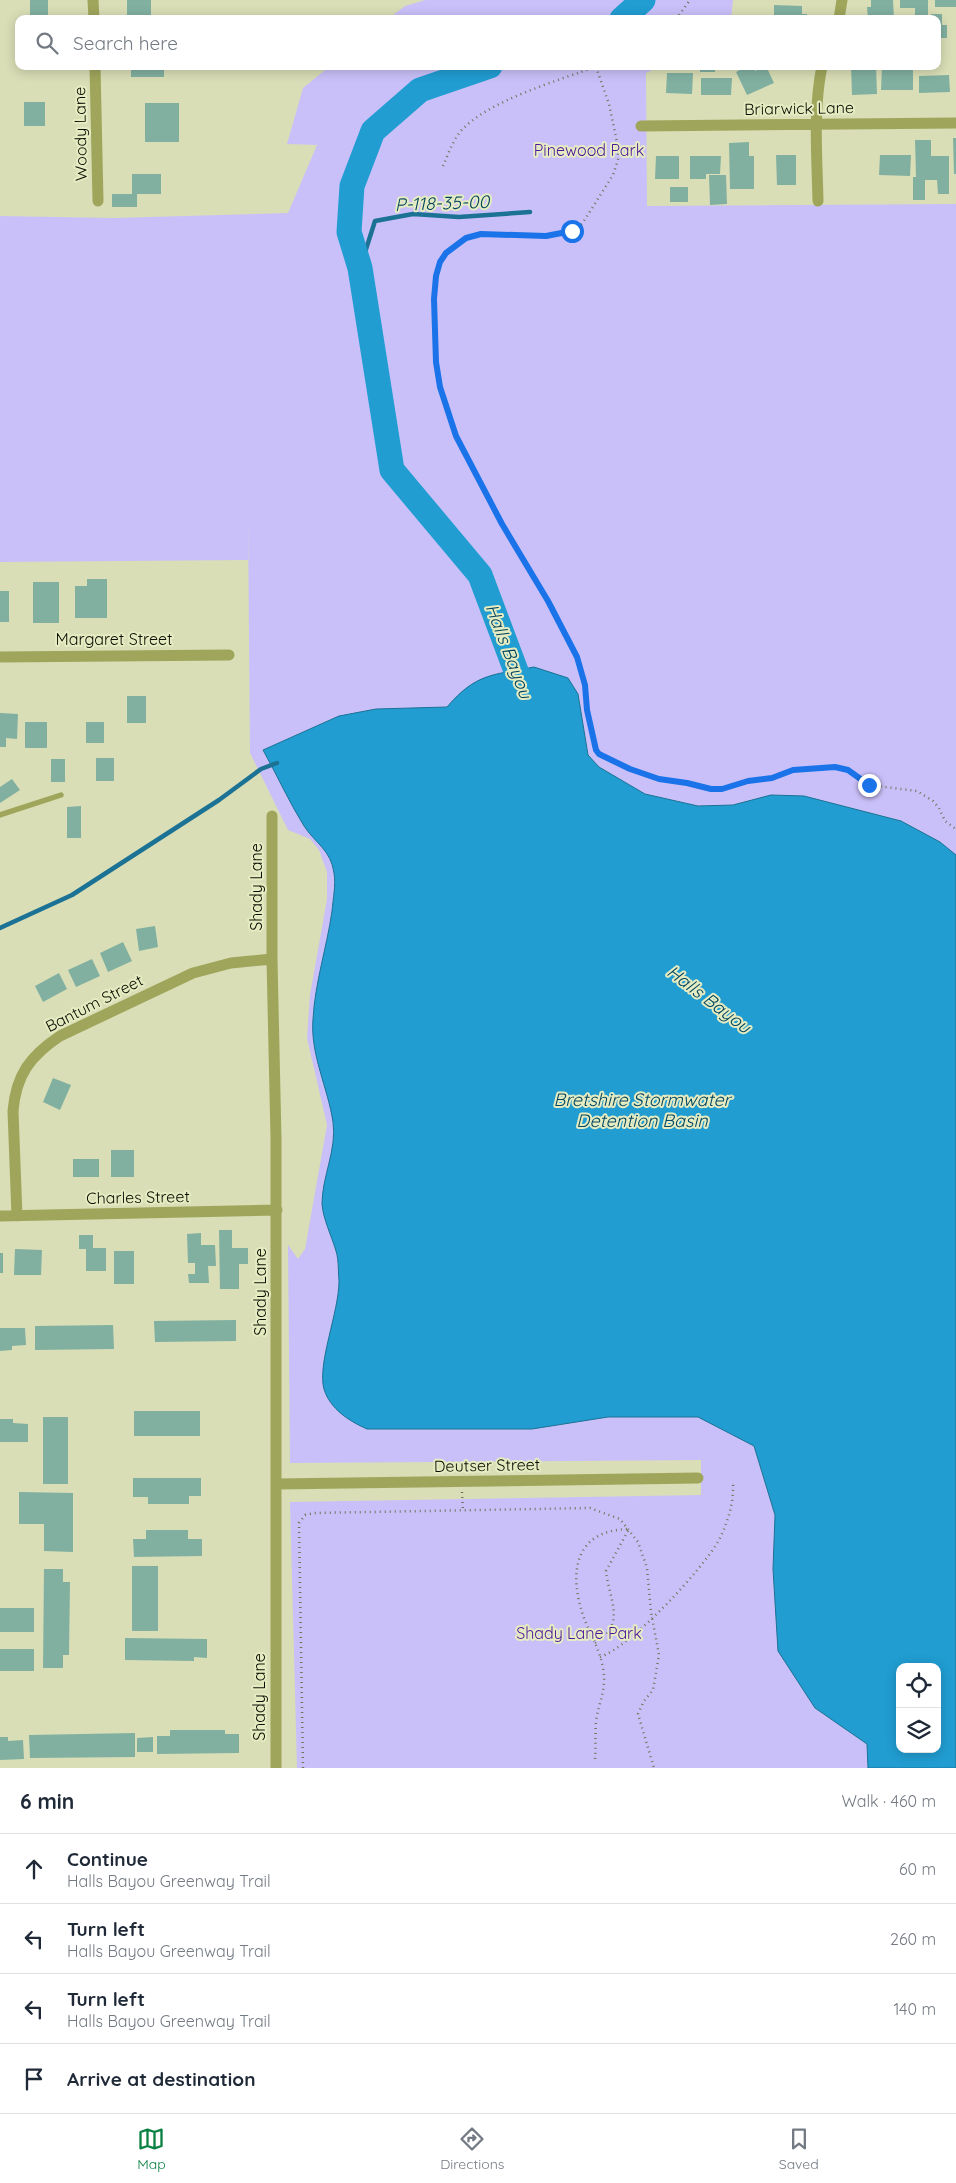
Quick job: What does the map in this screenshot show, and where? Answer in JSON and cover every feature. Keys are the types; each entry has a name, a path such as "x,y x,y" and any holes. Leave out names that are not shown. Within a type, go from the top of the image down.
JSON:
{"street":[{"path":"93,0 94,15"},
{"path":"840,15 842,0"},
{"name":"Woody Lane","path":"95,70 98,201"},
{"path":"818,201 817,124 818,90 821,70"},
{"name":"Briarwick Lane","path":"642,126 956,123"},
{"name":"Margaret Street","path":"0,656 228,655"},
{"name":"Shady Lane","path":"272,816 272,959 277,1210 276,1768"},
{"name":"Bantum Street","path":"17,1216 14,1095 18,1082 28,1063 41,1049 60,1036 193,973 231,963 272,959"},
{"name":"Charles Street","path":"0,1216 277,1210"},
{"name":"Deutser Street","path":"276,1484 698,1478"}],"lane":[{"path":"0,815 61,795"}],"path":[{"path":"679,15 690,0"},
{"path":"443,166 454,142 472,121 514,99 589,70"},
{"path":"598,70 609,104 618,147 618,160 613,175 582,224 572,231 546,236 481,234 466,238 446,253 440,262 434,299 436,362 440,387 449,417 456,436 502,524 552,609 577,657 585,685 587,710 596,750 599,754 642,774 711,789 722,789 748,781 772,778 793,770 842,768 869,785 917,791 933,802 939,808 946,821 956,829"},
{"path":"462,1482 463,1511"},
{"path":"600,1657 617,1649 653,1617 700,1567 718,1541 728,1519 734,1498 733,1482"},
{"path":"303,1768 299,1523 305,1515 314,1513 590,1508 620,1519 629,1529 640,1548 647,1568 659,1655 653,1690 644,1701 638,1714 654,1768"},
{"path":"595,1759 597,1718 604,1694 604,1669 584,1617 578,1594 579,1561 586,1545 600,1534 613,1529 629,1529"},
{"path":"595,1643 606,1636 612,1626 614,1617 613,1601 606,1572 629,1529"}],"green space":[{"path":"425,0 733,0 731,15 393,15 405,6"},
{"path":"325,70 652,70 646,73 647,206 956,204 956,1768 297,1768 290,1502 701,1495 701,1460 290,1463 288,1245 298,1259 305,1249 327,1125 307,1038 310,995 327,899 327,872 319,850 310,839 288,830 250,753 248,521 248,560 0,562 0,216 114,218 288,213 317,145 287,144 303,88"}],"water":[{"name":"Bretshire Stormwater Detention Basin","path":"534,667 568,678 578,694 588,755 599,767 645,794 698,806 733,805 771,795 804,796 901,821 940,842 956,855 956,1768 868,1768 867,1744 815,1708 778,1651 773,1569 775,1515 754,1446 698,1417 608,1417 532,1429 367,1429 341,1414 331,1403 324,1389 323,1366 336,1307 339,1281 337,1255 322,1204 334,1132 331,1109 314,1045 313,1019 332,911 335,878 330,858 304,826 263,750 339,716 376,709 447,707 467,688 486,677"}],"building":[{"path":"30,0 48,0 48,15 30,15"},
{"path":"127,0 151,0 151,15 127,15"},
{"path":"871,0 893,0 894,15 868,15 867,7 871,7"},
{"path":"900,0 928,0 928,15 915,15 915,8 900,8"},
{"path":"935,0 956,0 956,7 935,7"},
{"path":"774,5 802,6 802,14 807,14 807,15 774,15"},
{"path":"942,14 942,25 947,25 947,38 941,38 941,15 931,15"},
{"path":"131,70 164,70 164,77 131,77"},
{"path":"700,70 715,70 715,72 700,72"},
{"path":"740,70 768,70 774,83 747,95 736,72"},
{"path":"851,70 876,70 877,94 852,95"},
{"path":"882,70 913,70 913,90 881,90"},
{"path":"667,73 693,73 692,94 666,93"},
{"path":"949,75 950,92 919,93 919,76"},
{"path":"701,78 732,78 731,95 701,95"},
{"path":"24,102 45,102 45,126 24,126"},
{"path":"145,103 179,103 179,142 145,142"},
{"path":"953,138 956,138 956,174 954,174"},
{"path":"915,140 931,140 931,156 949,156 949,194 938,194 937,180 925,180 925,200 913,200 913,177 916,177"},
{"path":"749,142 749,156 754,156 754,189 730,189 729,143"},
{"path":"776,155 796,155 796,185 777,185"},
{"path":"880,155 911,155 910,176 879,175"},
{"path":"656,156 679,156 679,179 655,179"},
{"path":"690,156 721,156 720,174 706,174 706,179 690,179"},
{"path":"132,174 161,174 161,194 137,194 137,207 112,207 112,194 132,194"},
{"path":"709,175 726,175 727,204 710,205"},
{"path":"670,187 688,187 688,202 670,202"},
{"path":"87,579 107,579 107,618 75,618 75,586 87,586"},
{"path":"33,582 59,582 59,623 33,623"},
{"path":"0,591 9,591 9,622 0,622"},
{"path":"127,696 146,696 146,723 127,723"},
{"path":"0,713 18,714 17,739 6,738 6,747 0,747"},
{"path":"25,722 47,722 47,748 25,748"},
{"path":"86,722 104,722 104,743 86,743"},
{"path":"96,758 114,758 114,781 96,781"},
{"path":"51,759 65,759 65,782 51,782"},
{"path":"12,779 20,790 0,803 0,787"},
{"path":"81,806 81,838 67,838 67,807"},
{"path":"155,926 158,947 139,951 136,929"},
{"path":"123,942 132,961 108,972 100,953"},
{"path":"92,959 100,976 76,987 68,970"},
{"path":"59,973 67,989 43,1002 35,986"},
{"path":"53,1078 71,1085 60,1110 43,1102"},
{"path":"111,1150 134,1150 134,1177 111,1177"},
{"path":"73,1159 99,1159 99,1177 73,1177"},
{"path":"219,1230 232,1230 232,1248 248,1248 248,1264 239,1264 239,1289 220,1289"},
{"path":"201,1233 201,1245 215,1245 216,1266 208,1266 209,1283 189,1283 188,1274 195,1274 195,1263 188,1263 187,1234"},
{"path":"79,1235 93,1235 93,1248 106,1248 106,1271 86,1271 86,1249 79,1249"},
{"path":"15,1249 42,1250 41,1275 14,1275"},
{"path":"114,1251 134,1251 134,1284 114,1284"},
{"path":"0,1253 3,1253 3,1273 0,1273"},
{"path":"236,1320 236,1341 155,1342 154,1321"},
{"path":"113,1325 114,1349 35,1350 35,1326"},
{"path":"0,1328 25,1328 26,1345 12,1346 12,1350 0,1351"},
{"path":"134,1411 200,1411 200,1436 134,1436"},
{"path":"43,1417 68,1417 68,1484 43,1484"},
{"path":"0,1419 13,1419 13,1423 28,1424 28,1442 0,1442"},
{"path":"133,1478 201,1478 201,1496 189,1496 189,1504 148,1504 148,1497 133,1497"},
{"path":"19,1492 73,1493 73,1552 44,1551 44,1524 19,1524"},
{"path":"146,1530 188,1530 188,1539 202,1539 202,1556 134,1557 133,1539 146,1539"},
{"path":"132,1566 158,1566 158,1631 132,1631"},
{"path":"44,1569 63,1569 63,1582 70,1582 69,1655 63,1655 63,1668 43,1668"},
{"path":"0,1608 34,1608 34,1632 0,1632"},
{"path":"125,1638 207,1639 207,1658 194,1657 194,1661 125,1660"},
{"path":"0,1649 34,1649 34,1671 0,1671"},
{"path":"170,1730 225,1730 225,1734 239,1734 239,1753 157,1754 157,1736 170,1736"},
{"path":"135,1733 135,1757 30,1758 29,1735"},
{"path":"0,1737 8,1737 8,1741 23,1740 24,1759 0,1760"},
{"path":"153,1737 153,1752 137,1752 137,1738"}],"waterway":[{"name":"Halls Bayou","path":"626,15 643,0"},
{"name":"Halls Bayou","path":"478,70 420,90 373,131 352,186 349,232 360,268 392,470 480,575 528,703"},
{"name":"P-118-35-00","path":"360,268 375,221 413,214 459,217 530,212"},
{"path":"0,928 72,895 219,800 261,769 277,763"}],"route":[{"path":"572,231 546,236 481,234 466,238 446,253 440,262 436,276 434,299 436,362 440,387 456,436 502,524 548,601 577,657 585,685 587,710 596,750 599,754 642,774 659,779 687,783 701,788 722,789 748,781 772,778 793,770 813,770 828,767 848,770 869,785"}],"park label":[{"name":"Pinewood Park","path":"589,150"},
{"name":"Shady Lane Park","path":"579,1633"}]}
